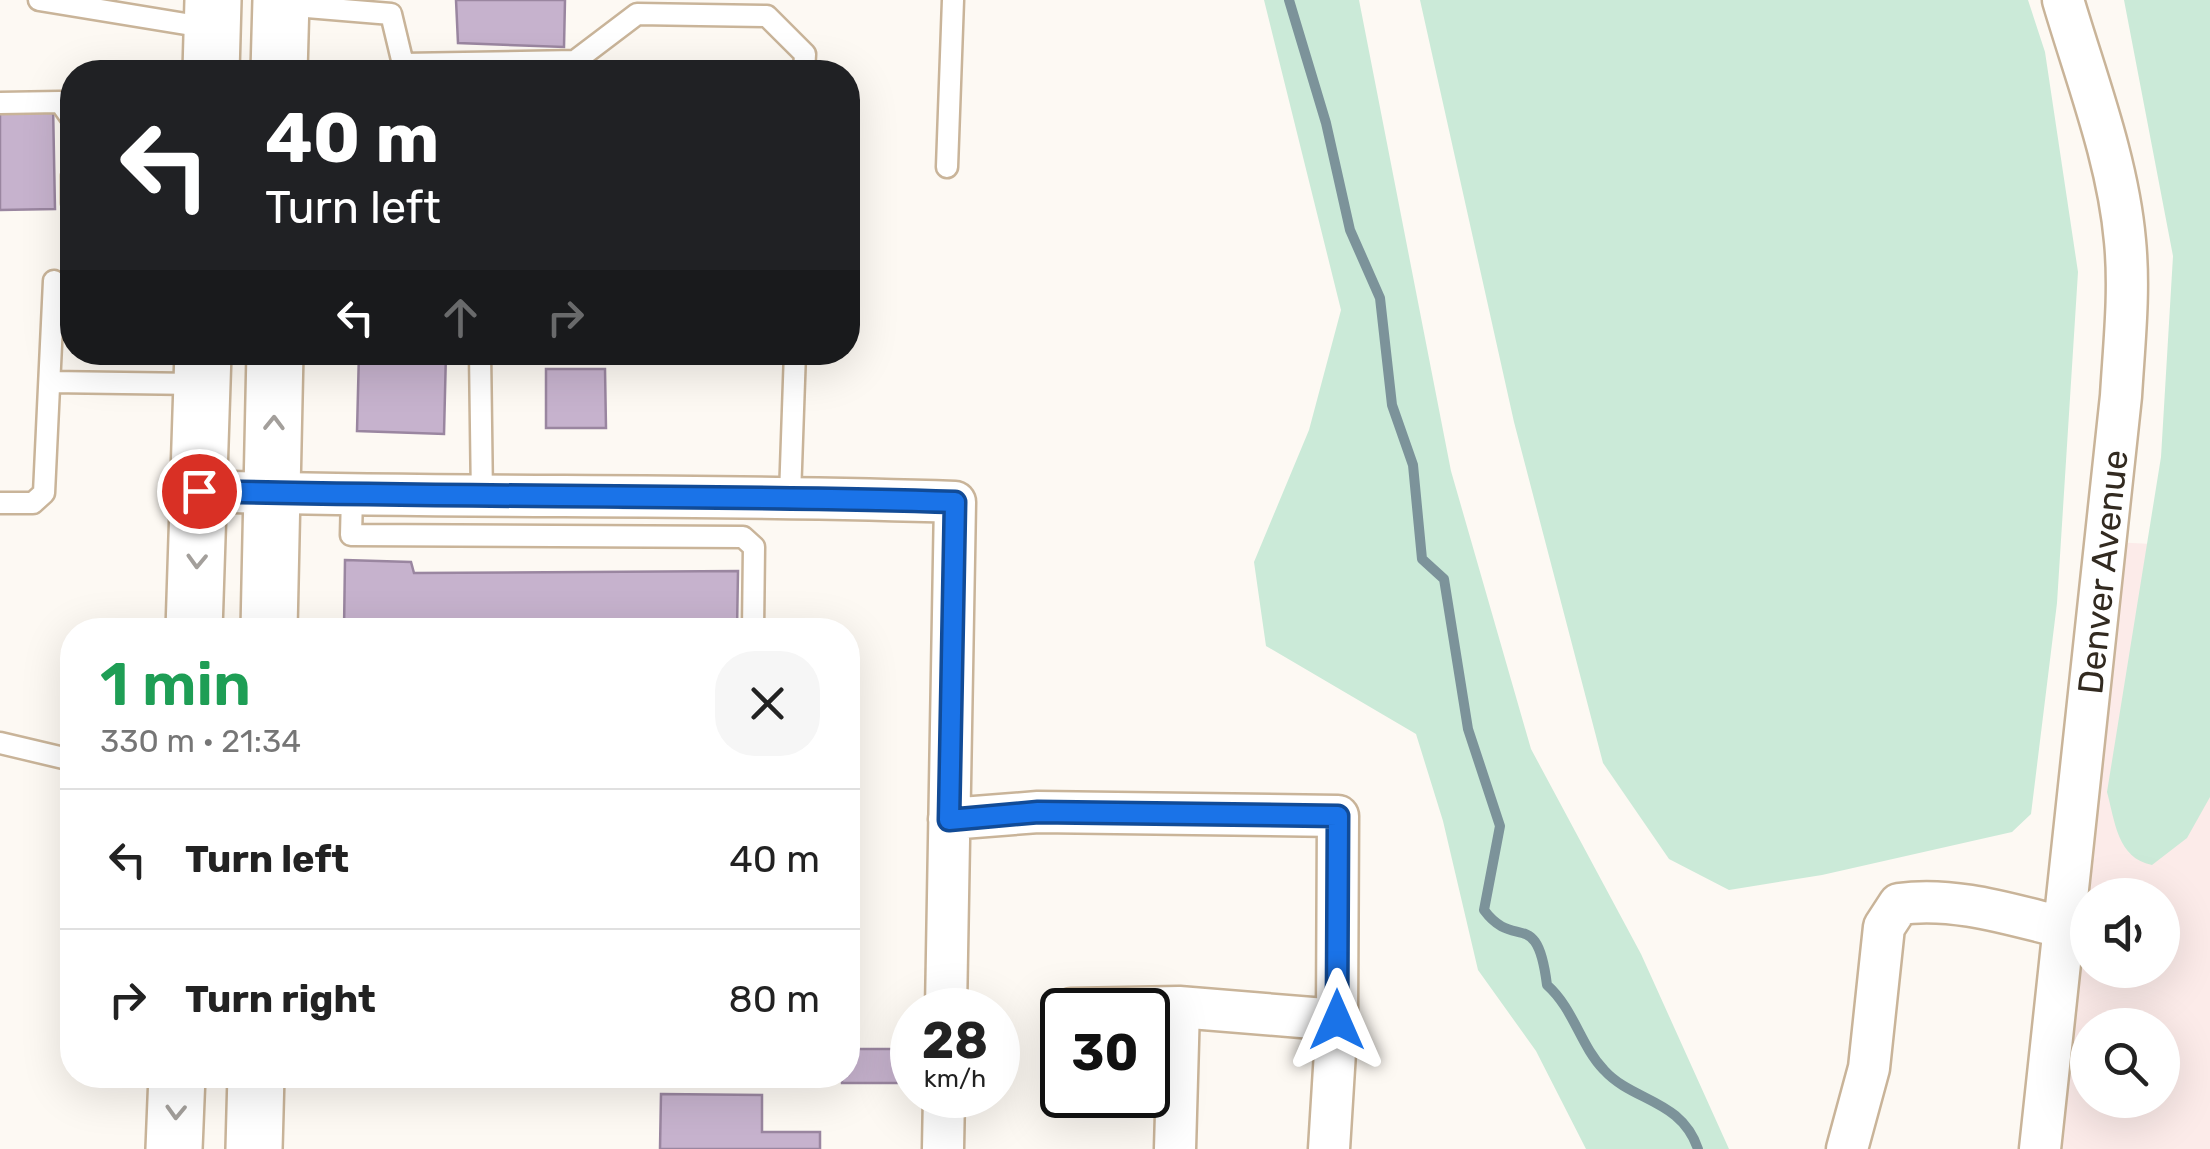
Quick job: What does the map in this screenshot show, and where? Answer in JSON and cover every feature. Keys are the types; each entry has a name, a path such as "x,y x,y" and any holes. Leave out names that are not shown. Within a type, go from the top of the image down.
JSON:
{"main road":[{"path":"280,3 280,60"},
{"path":"269,618 275,365"},
{"path":"194,618 203,368"},
{"path":"174,1149 176,1088"},
{"path":"254,1149 256,1088"}],"street":[{"name":"Denver Avenue","path":"2040,1149 2122,396 2127,271 2125,236 2099,120 2063,0"},
{"path":"199,491 482,499 790,496 955,502 946,988"},
{"path":"949,820 1038,812 1338,816 1337,1020 1328,1149"},
{"path":"1847,1149 1869,1068 1884,927 1899,904 1922,901 1971,906 2066,928"},
{"path":"1170,1007 1337,1020"},
{"path":"1175,1149 1180,1007"},
{"path":"943,1149 944,1118"}],"lane":[{"path":"39,0 212,34"},
{"path":"947,166 953,0"},
{"path":"280,3 392,14 402,60"},
{"path":"576,60 637,14 766,16 805,54 805,60"},
{"path":"0,103 60,102"},
{"path":"0,503 33,503 44,493 54,281"},
{"path":"480,365 482,499"},
{"path":"790,496 795,365"},
{"path":"50,382 203,368"},
{"path":"352,496 352,536 743,536 754,547 753,618"},
{"path":"0,743 60,757"}],"shaded area":[{"path":"2113,542 2210,547 2210,1149 2044,1149 2070,920 2070,988 2180,988 2180,878 2075,878"}],"green space":[{"path":"1264,0 1359,0 1451,471 1531,749 1641,954 1729,1149 1586,1149 1536,1051 1478,970 1443,821 1416,734 1266,646 1254,562 1309,430 1341,310"},
{"path":"1420,0 2028,0 2045,52 2078,272 2057,603 2031,814 2012,832 1822,875 1729,890 1669,859 1603,763 1514,422"},
{"path":"2124,0 2210,0 2210,797 2187,838 2152,865 2131,855 2124,846 2107,792 2161,457 2173,256"}],"building":[{"path":"456,0 565,0 564,47 458,43"},
{"path":"53,104 55,209 0,210 0,105"},
{"path":"359,365 446,365 444,434 357,431"},
{"path":"546,369 605,369 606,428 546,428"},
{"path":"345,560 411,562 414,573 738,571 737,618 344,618"},
{"path":"860,1049 890,1049 890,1083 860,1083"},
{"path":"661,1094 762,1095 762,1132 820,1132 820,1149 660,1149"}],"waterway":[{"path":"1289,0 1326,123 1350,230 1380,298 1392,405 1413,465 1422,559 1444,579 1468,729 1500,826 1484,910 1495,922 1531,937 1543,961 1547,985 1604,1070 1680,1120 1698,1149"}],"route":[{"path":"199,491 482,499 790,496 955,502 949,820 1038,812 1338,816 1337,1020"}]}
